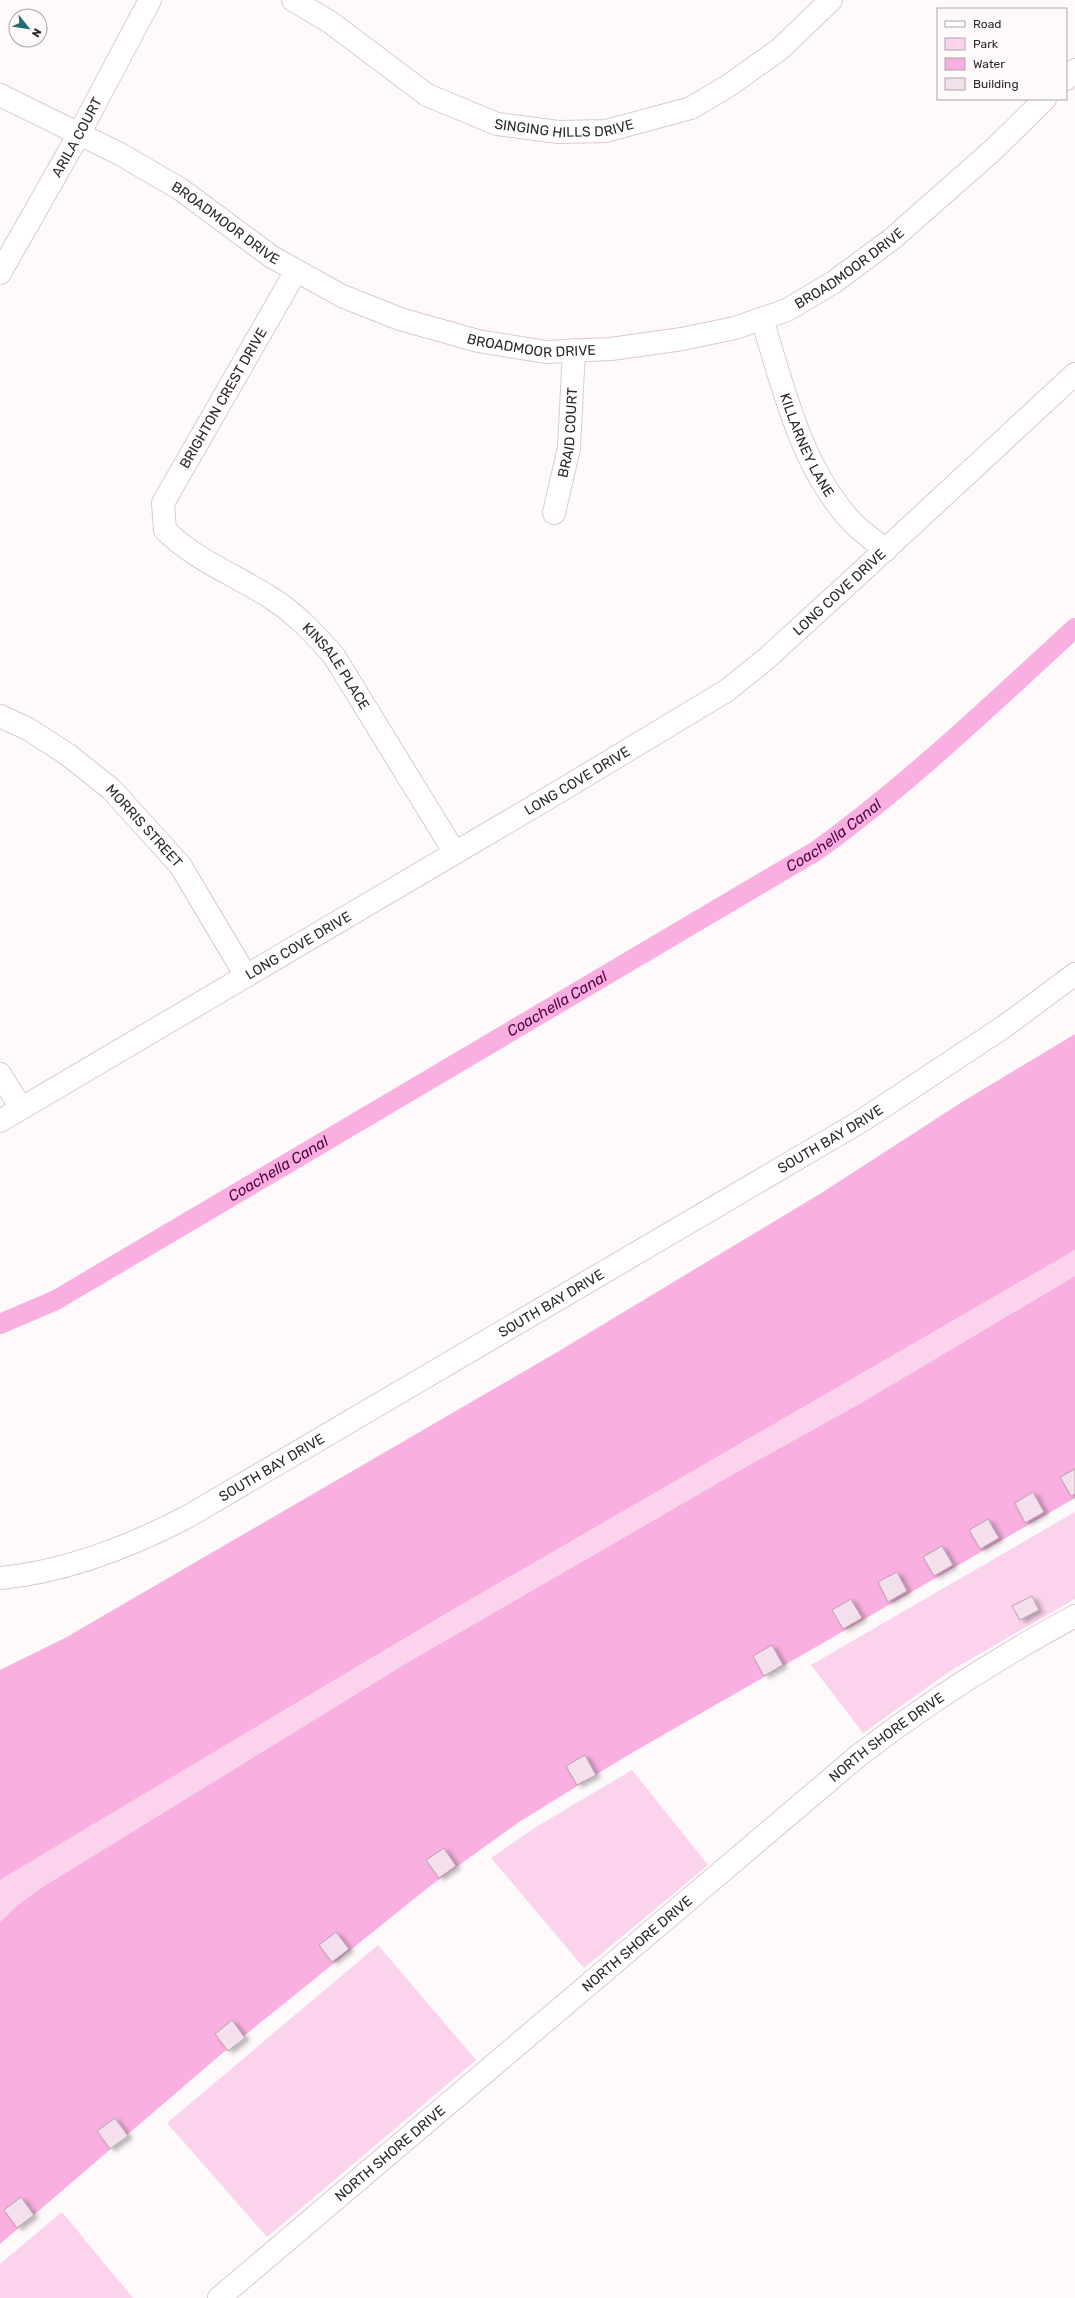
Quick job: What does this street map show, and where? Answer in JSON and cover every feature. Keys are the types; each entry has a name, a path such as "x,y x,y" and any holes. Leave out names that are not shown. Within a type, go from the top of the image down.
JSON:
{"street":[{"name":"ARILA COURT","path":"0,273 79,134 150,0"},
{"name":"SINGING HILLS DRIVE","path":"294,0 330,22 427,95 497,124 558,132 606,132 691,108 728,86 780,49 831,0"},
{"path":"1067,78 1075,70"},
{"name":"BROADMOOR DRIVE","path":"0,95 120,154 180,189 272,257 342,296 400,319 478,341 546,352 611,349 682,339 735,328 787,310 834,282 892,239 993,150 1045,100"},
{"name":"BRIGHTON CREST DRIVE","path":"165,530 163,502 296,270"},
{"name":"KILLARNEY LANE","path":"762,319 801,441 821,478 853,522 886,550"},
{"name":"BRAID COURT","path":"554,513 569,448 574,350"},
{"name":"LONG COVE DRIVE","path":"0,1121 726,691 766,659 886,550 1075,374"},
{"name":"KINSALE PLACE","path":"165,530 181,546 269,596 290,611 314,632 334,656 454,853"},
{"name":"MORRIS STREET","path":"0,716 28,729 67,754 111,789 180,865 246,976"},
{"name":"SOUTH BAY DRIVE","path":"0,1578 46,1570 86,1560 154,1533 186,1517 863,1120 1006,1026 1075,974"},
{"path":"0,1074 21,1108"},
{"name":"NORTH SHORE DRIVE","path":"219,2298 858,1756 945,1693 1002,1656 1075,1616"}],"green space":[{"path":"1075,1250 1075,1276 861,1403 751,1464 405,1664 41,1888 19,1904 0,1922 0,1880 447,1613"},
{"path":"1075,1512 1075,1599 950,1671 863,1733 811,1665"},
{"path":"632,1770 708,1865 584,1968 491,1858 536,1827"},
{"path":"378,1945 476,2060 267,2237 167,2123"},
{"path":"62,2212 133,2298 0,2298 0,2264"}],"water":[{"path":"1075,1034 1075,1250 447,1613 0,1880 0,1670 65,1638 554,1354 823,1192 962,1102"},
{"path":"1075,1276 1075,1498 623,1758 519,1822 430,1886 219,2056 0,2244 0,1922 19,1904 41,1888 405,1664 751,1464 861,1403"}],"building":[{"path":"1075,1469 1075,1494 1071,1496 1060,1477"},
{"path":"1033,1492 1044,1512 1025,1523 1015,1503"},
{"path":"988,1519 999,1538 980,1549 969,1530"},
{"path":"942,1546 953,1565 934,1576 923,1557"},
{"path":"897,1572 907,1591 888,1602 878,1582"},
{"path":"1032,1596 1039,1610 1020,1620 1012,1606"},
{"path":"851,1599 862,1618 843,1629 832,1610"},
{"path":"772,1645 783,1665 764,1676 753,1656"},
{"path":"585,1755 596,1775 577,1785 566,1766"},
{"path":"444,1848 456,1866 439,1878 426,1860"},
{"path":"336,1932 349,1949 332,1962 319,1945"},
{"path":"232,2020 245,2038 228,2051 215,2034"},
{"path":"115,2118 128,2136 110,2149 97,2131"},
{"path":"21,2197 34,2215 17,2228 4,2210"}],"waterway":[{"name":"Coachella Canal","path":"0,1324 56,1300 816,851 884,799 917,771 981,715 1075,628"}]}
